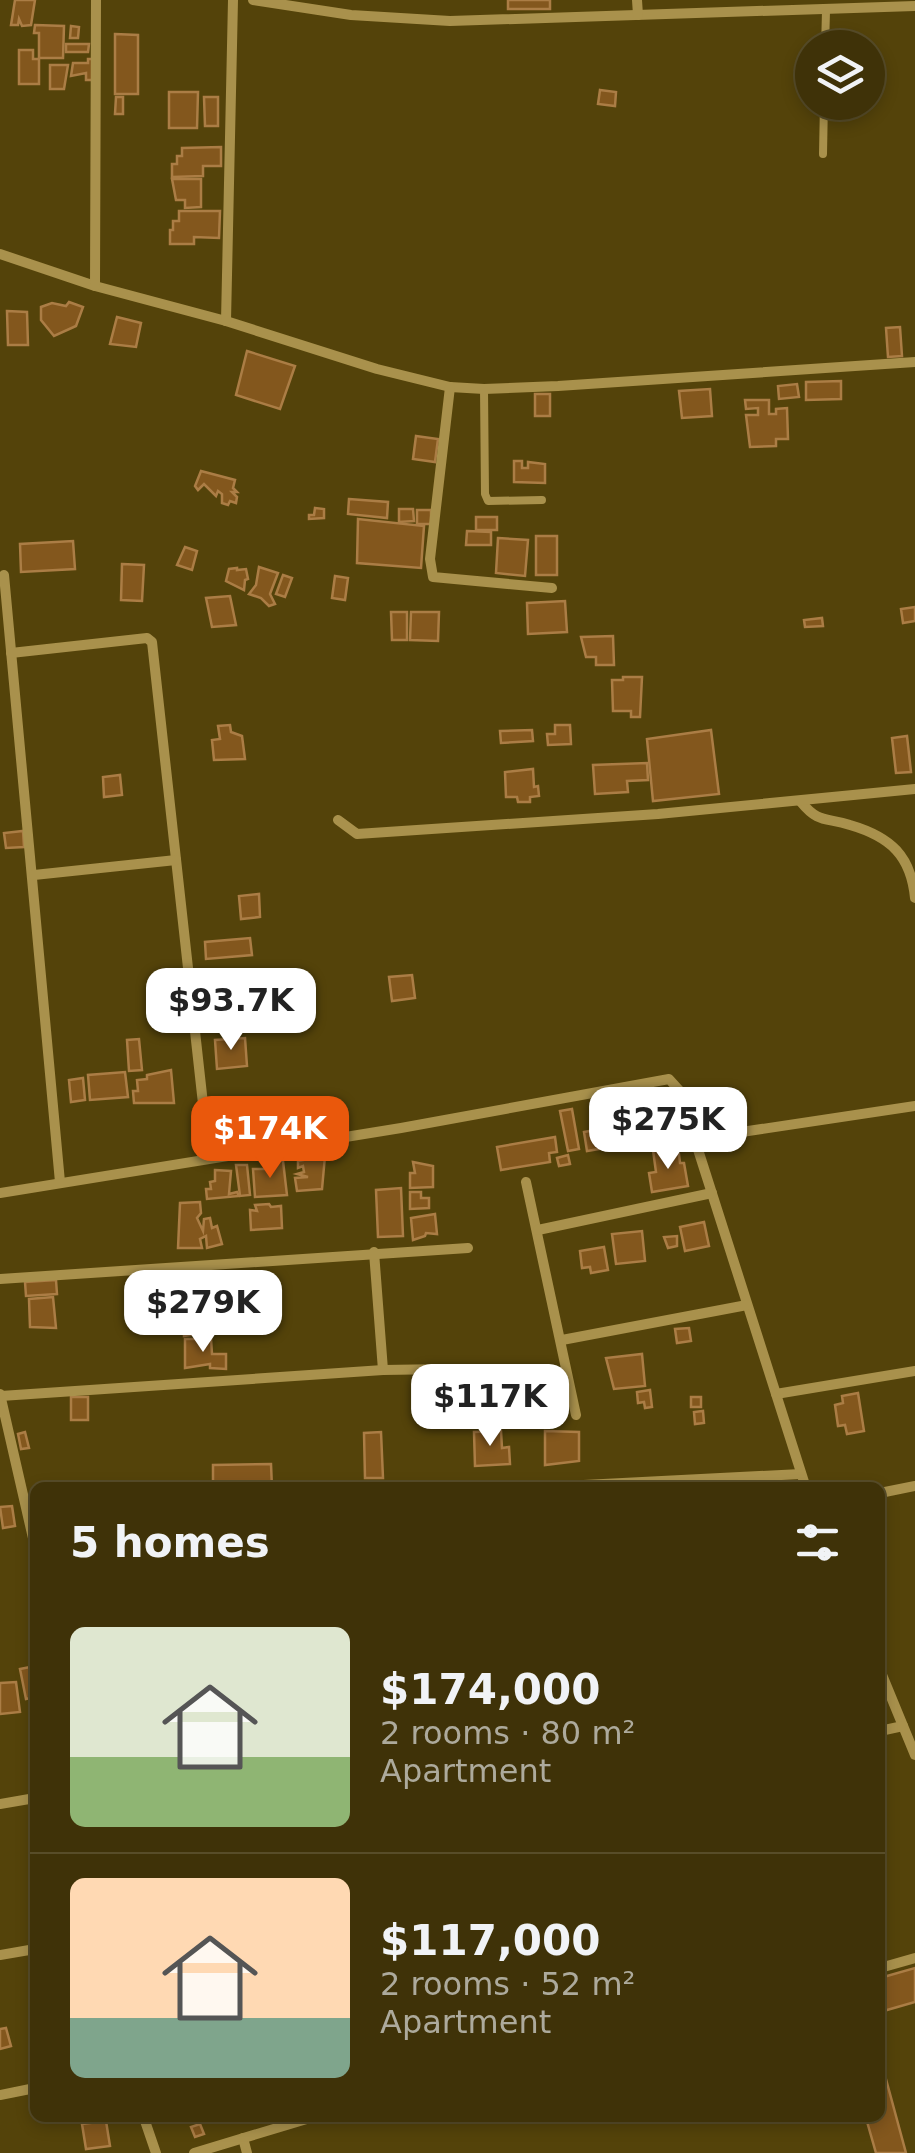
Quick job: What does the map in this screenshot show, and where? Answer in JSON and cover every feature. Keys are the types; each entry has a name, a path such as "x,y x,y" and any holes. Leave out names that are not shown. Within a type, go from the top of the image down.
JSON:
{"street":[{"path":"95,286 96,0"},
{"path":"226,321 233,0"},
{"path":"253,0 425,21 799,6 826,11 915,6"},
{"path":"637,0 638,15"},
{"path":"0,254 377,370 450,387 484,389 915,362"},
{"path":"450,387 430,560 432,577 552,588"},
{"path":"4,575 5,632 34,874 60,1182"},
{"path":"10,653 147,638 152,642 209,1158"},
{"path":"338,820 357,834 801,802 915,790"},
{"path":"801,802 820,820 849,824 891,843 912,873 915,898"},
{"path":"34,874 176,860"},
{"path":"0,1193 401,1128 668,1079 680,1090 804,1482"},
{"path":"695,1139 915,1106"},
{"path":"526,1182 576,1416"},
{"path":"538,1230 712,1193"},
{"path":"0,1279 468,1248"},
{"path":"374,1252 383,1370"},
{"path":"562,1340 748,1305"},
{"path":"30,1527 0,1394 446,1369"},
{"path":"776,1394 915,1371"},
{"path":"0,1468 14,1465"},
{"path":"644,1482 802,1474"},
{"path":"885,1491 915,1486"},
{"path":"885,1682 915,1755"},
{"path":"885,1730 903,1726"},
{"path":"0,1804 30,1799"},
{"path":"0,1955 30,1950"},
{"path":"885,1967 915,1958"},
{"path":"0,2095 30,2089"},
{"path":"145,2122 156,2153"},
{"path":"194,2153 297,2122"},
{"path":"243,2138 248,2153"}],"lane":[{"path":"825,30 826,11"},
{"path":"823,154 824,120"},
{"path":"484,389 488,501 542,500"}],"building":[{"path":"15,0 35,0 31,25 22,26 19,19 18,25 11,25"},
{"path":"508,0 550,0 550,9 508,9"},
{"path":"35,25 64,26 63,58 39,58 39,33 34,33"},
{"path":"71,26 79,27 78,38 70,38"},
{"path":"115,34 138,35 138,94 115,94"},
{"path":"66,44 89,44 88,52 66,52"},
{"path":"19,50 33,50 33,59 39,59 39,84 19,84"},
{"path":"88,59 94,59 94,80 86,80 86,73 71,76 73,63 88,63"},
{"path":"50,65 68,65 64,89 50,89"},
{"path":"600,90 616,92 615,106 598,104"},
{"path":"169,92 198,92 197,128 169,128"},
{"path":"116,97 123,97 123,114 115,114"},
{"path":"204,97 218,97 218,126 205,126"},
{"path":"221,147 221,166 203,166 203,176 172,177 172,164 177,164 177,156 182,156 182,148"},
{"path":"172,179 201,179 201,207 185,208 185,200 176,200"},
{"path":"179,211 220,211 219,238 194,237 194,244 170,244 170,230 173,221 179,221"},
{"path":"69,302 83,307 76,326 54,336 41,320 41,307 52,303 66,306"},
{"path":"7,311 27,312 28,345 8,345"},
{"path":"117,317 141,323 136,347 110,344"},
{"path":"900,327 902,356 888,357 886,328"},
{"path":"247,351 295,366 280,409 236,395"},
{"path":"841,381 841,399 806,400 806,382"},
{"path":"797,384 799,397 779,399 778,386"},
{"path":"710,389 712,416 682,418 679,391"},
{"path":"535,394 550,394 550,416 535,416"},
{"path":"745,400 769,400 769,414 787,408 788,439 776,439 776,446 750,447 746,415 758,415 758,408 746,409"},
{"path":"416,436 438,439 435,462 413,459"},
{"path":"514,461 522,461 522,468 528,468 528,462 545,464 545,483 514,482"},
{"path":"201,471 235,480 233,488 237,492 232,492 236,503 222,503 222,494 218,491 216,496 204,484 198,490 195,486"},
{"path":"349,499 388,502 387,518 348,514"},
{"path":"315,508 324,509 324,518 309,519"},
{"path":"399,509 413,509 414,521 399,522"},
{"path":"417,510 431,510 431,524 417,524"},
{"path":"476,517 497,517 497,530 476,530"},
{"path":"358,519 424,526 421,568 357,563"},
{"path":"467,531 491,532 491,545 466,545"},
{"path":"536,536 557,536 557,575 536,575"},
{"path":"498,538 528,540 525,576 496,573"},
{"path":"73,541 75,569 21,572 20,544"},
{"path":"185,547 197,551 192,570 177,565"},
{"path":"122,564 144,565 142,601 121,600"},
{"path":"259,567 278,573 270,594 275,604 269,606 249,594 256,585"},
{"path":"229,569 246,569 244,590 226,581"},
{"path":"283,575 292,578 285,597 276,594"},
{"path":"335,576 348,578 345,600 332,598"},
{"path":"230,596 236,625 212,627 206,598"},
{"path":"565,601 567,632 528,634 527,603"},
{"path":"915,607 915,621 903,623 901,609"},
{"path":"391,612 407,612 407,640 392,640"},
{"path":"411,612 439,612 438,641 410,640"},
{"path":"822,618 823,626 805,627 804,620"},
{"path":"613,636 614,665 596,665 596,657 586,657 581,637"},
{"path":"642,677 640,717 631,717 631,711 613,711 612,680"},
{"path":"230,725 231,732 242,736 245,759 214,760 212,740 220,739 218,726"},
{"path":"555,725 570,725 571,744 548,745 547,734 555,734"},
{"path":"532,730 533,741 501,743 500,731"},
{"path":"711,730 719,794 653,801 647,739"},
{"path":"907,736 911,772 896,773 892,738"},
{"path":"647,763 648,780 627,781 628,792 595,794 593,765"},
{"path":"533,769 539,796 530,797 530,802 506,797 505,772"},
{"path":"120,775 122,795 104,797 103,777"},
{"path":"23,831 24,847 6,848 4,833"},
{"path":"259,894 260,917 241,919 239,896"},
{"path":"250,938 252,955 206,959 205,942"},
{"path":"412,975 415,998 392,1001 389,977"},
{"path":"245,1038 247,1066 217,1069 215,1040"},
{"path":"139,1039 142,1070 129,1071 127,1040"},
{"path":"171,1070 174,1103 134,1103 137,1080"},
{"path":"125,1072 128,1097 90,1100 88,1075"},
{"path":"83,1078 85,1100 71,1102 69,1080"},
{"path":"572,1109 579,1149 568,1151 560,1111"},
{"path":"618,1120 623,1145 587,1151 584,1132 595,1130 594,1125"},
{"path":"555,1137 557,1152 549,1153 550,1162 501,1170 497,1147"},
{"path":"667,1148 668,1155 679,1154 680,1163 684,1163 688,1186 652,1192 649,1173 656,1172 653,1150"},
{"path":"568,1155 570,1164 559,1166 557,1158"},
{"path":"325,1156 322,1189 297,1191 295,1178 308,1177 297,1174 304,1172 303,1166 298,1168 298,1161"},
{"path":"277,1159 283,1161 287,1195 255,1197 253,1169 268,1169 268,1164 276,1163"},
{"path":"413,1162 433,1166 433,1187 410,1188 410,1173 415,1173"},
{"path":"236,1165 247,1165 250,1195 240,1196"},
{"path":"215,1170 231,1171 229,1194 237,1192 239,1196 207,1199 206,1189 211,1189 210,1182 215,1181"},
{"path":"401,1188 403,1236 378,1237 376,1190"},
{"path":"410,1192 421,1192 421,1198 429,1198 429,1208 410,1209"},
{"path":"200,1202 201,1213 197,1218 203,1231 204,1219 210,1218 212,1228 217,1226 222,1244 207,1248 206,1236 200,1239 202,1248 178,1248 180,1203"},
{"path":"255,1205 281,1206 282,1228 251,1230 250,1210 257,1211"},
{"path":"435,1214 437,1234 426,1233 413,1240 411,1218"},
{"path":"704,1222 709,1246 685,1251 680,1227"},
{"path":"642,1231 645,1261 616,1264 612,1234"},
{"path":"677,1236 677,1246 668,1248 664,1237"},
{"path":"604,1247 608,1270 591,1273 590,1267 582,1268 580,1251"},
{"path":"225,1277 227,1321 191,1322 191,1335 184,1336 182,1279"},
{"path":"56,1280 57,1294 26,1296 25,1282"},
{"path":"267,1288 268,1315 245,1316 244,1289"},
{"path":"53,1297 56,1328 30,1327 29,1299"},
{"path":"689,1328 691,1341 677,1343 675,1329"},
{"path":"185,1339 211,1339 212,1354 226,1354 226,1369 210,1368 210,1364 185,1368"},
{"path":"642,1354 645,1386 614,1389 606,1358"},
{"path":"510,1383 538,1386 538,1391 545,1391 540,1414 510,1418"},
{"path":"650,1390 652,1407 645,1408 644,1402 638,1403 637,1392"},
{"path":"858,1393 864,1431 847,1434 845,1425 838,1426 835,1405 843,1403 842,1396"},
{"path":"71,1397 88,1397 88,1420 71,1420"},
{"path":"691,1397 701,1397 701,1407 691,1407"},
{"path":"703,1411 704,1423 695,1424 694,1412"},
{"path":"501,1431 502,1448 509,1447 510,1464 475,1466 474,1432"},
{"path":"545,1431 579,1432 579,1461 545,1465"},
{"path":"25,1432 29,1448 21,1449 18,1434"},
{"path":"381,1432 383,1478 365,1478 364,1433"},
{"path":"271,1464 272,1482 213,1482 213,1465"},
{"path":"12,1506 15,1526 3,1528 0,1507"},
{"path":"30,1667 30,1698 26,1699 20,1669"},
{"path":"16,1682 20,1712 0,1714 0,1683"},
{"path":"915,1968 915,2002 885,2011 885,1977"},
{"path":"6,2028 11,2046 0,2049 0,2029"},
{"path":"885,2075 906,2153 876,2153 867,2122 885,2122"},
{"path":"106,2122 110,2146 86,2149 82,2124"},
{"path":"200,2124 204,2134 195,2137 191,2127"}]}
